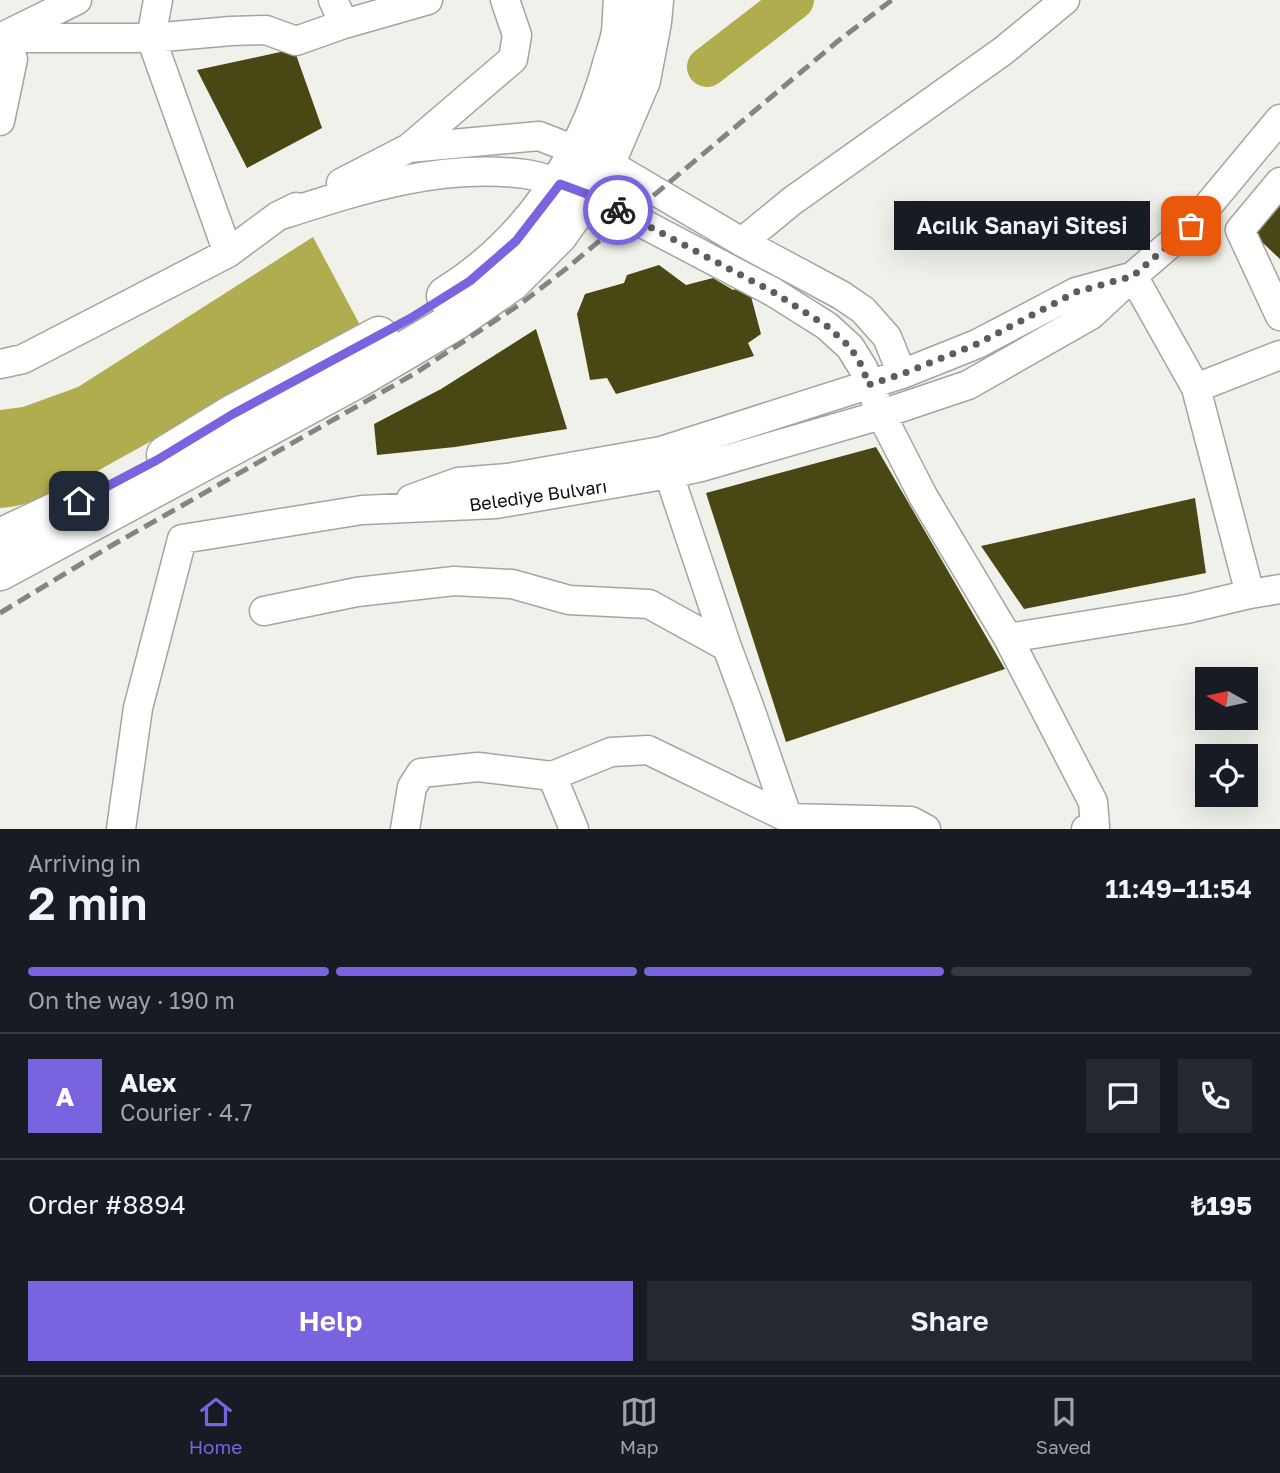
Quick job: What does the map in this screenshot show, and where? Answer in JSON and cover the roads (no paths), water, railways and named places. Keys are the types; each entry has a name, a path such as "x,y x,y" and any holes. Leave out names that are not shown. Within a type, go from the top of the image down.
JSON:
{"highway":[{"path":"0,572 360,377 455,321 512,282 558,235 583,173 621,33 623,0"},
{"path":"0,538 157,460 233,414 411,318 470,281 516,241 583,173 640,80 654,0"}],"street":[{"path":"1,38 77,0"},
{"path":"158,0 151,38 228,253"},
{"path":"1,38 151,38 266,30 296,41 339,12 428,0"},
{"path":"0,365 23,359 228,253 278,216 409,148 513,59 517,35 505,0"},
{"path":"742,242 792,201 1003,51 1065,0"},
{"path":"0,121 13,59 1,38"},
{"name":"Belediye Bulvarı","path":"665,463 701,467 881,414 968,385 1091,315 1191,226 1280,119"},
{"path":"409,148 539,136 583,173 827,326 850,347 863,368 881,414 923,496 1008,638 1093,802 1095,826 1086,829"},
{"path":"278,216 401,180 485,171 528,174 583,173 742,242 831,289 863,310 887,337 902,374"},
{"path":"1280,182 1240,230 1280,316"},
{"path":"1133,276 1196,388 1250,594"},
{"name":"Belediye Bulvarı","path":"121,829 138,708 182,538 362,510 496,504 665,463 977,344 1076,292 1133,276"},
{"path":"1196,388 1280,355"},
{"path":"665,463 788,818"},
{"path":"264,611 356,592 454,581 512,584 569,600 649,604 727,647"},
{"path":"1008,638 1187,609 1280,589"},
{"path":"405,829 412,787 421,773 478,766 552,776 611,752 648,750 788,818 911,821 926,829"},
{"path":"552,776 574,829"}],"waterway":[{"path":"707,67 794,0"}],"railway":[{"path":"0,613 109,547 414,374 519,305 838,41 892,0"}],"place":[{"name":"Acılık Sanayi Sitesi","path":"1191,226"}]}
